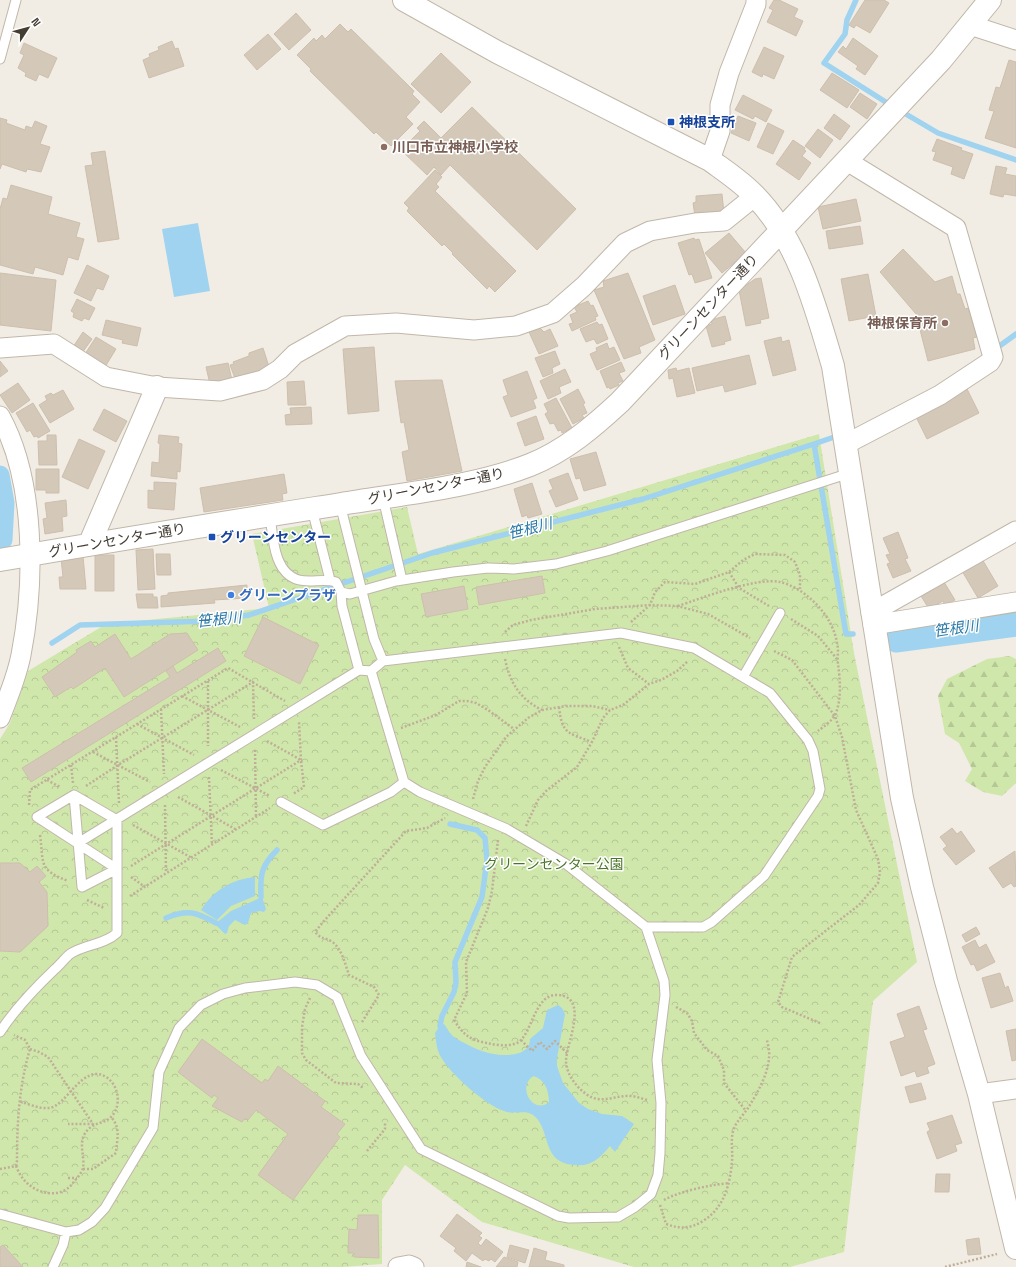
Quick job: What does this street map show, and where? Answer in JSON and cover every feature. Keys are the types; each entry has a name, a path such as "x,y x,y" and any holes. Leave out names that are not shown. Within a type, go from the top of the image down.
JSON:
{"street":[{"path":"404,0 497,52 710,160 734,177 756,196 781,229 800,269 820,321 832,366 846,444 872,619 902,798 922,887 946,981 979,1094 1009,1250"},
{"path":"710,160 720,131 720,105 727,79 756,4 756,0"},
{"name":"グリーンセンター通り","path":"0,560 90,543 383,498 497,477 531,465 562,449 591,429 620,402 941,60 990,0"},
{"path":"970,24 1016,40"},
{"path":"846,444 940,395 990,362 993,356 956,228 847,160"},
{"path":"0,348 54,344 106,377 157,387 220,391 263,380 280,369 295,354 345,326 396,324 474,330 516,326 553,313 584,286 625,243 650,231 695,223 724,221 756,196"},
{"path":"90,543 157,387"},
{"path":"0,416 11,436 23,481 29,555 28,591 21,655 0,718"},
{"path":"872,619 1016,531"},
{"path":"872,619 1016,602"},
{"path":"979,1094 1016,1088"},
{"path":"398,1267 410,1265 414,1267"}],"lane":[{"path":"0,59 16,0"},
{"path":"341,592 350,594 402,580 488,568 514,569 556,564 667,532 850,473"},
{"path":"383,498 402,580"},
{"path":"340,504 374,639 384,661"},
{"path":"312,509 330,580"},
{"path":"270,515 275,548 281,568 297,580 330,580 336,582 341,592 342,606 359,670"},
{"path":"743,678 780,613"},
{"path":"78,843 359,670 371,671 384,661 618,633 694,648 770,693 808,740 813,751 820,788 818,796 764,876 712,922 702,927 646,927"},
{"path":"0,1214 66,1232 79,1230 92,1222 105,1208 153,1128 158,1072 170,1044 179,1028 201,1005 223,994 245,988 296,982 317,985 337,997 361,1056 421,1149 558,1216 569,1218 618,1217 635,1207 651,1194 658,1175 660,1160 661,1103 657,1060 664,1005 664,981 646,927 566,864 521,837 498,825 420,792 404,782 371,671"},
{"path":"281,802 323,825 391,792 404,782"},
{"path":"74,795 117,820"},
{"path":"74,795 37,817 119,870"},
{"path":"74,795 82,887 119,870"},
{"path":"0,1032 8,1019 36,987 70,955 91,944 110,940 117,933 119,870 117,820"},
{"path":"53,1267 63,1245 66,1232"}],"path":[{"path":"649,684 628,668 618,633 650,605 655,592 666,582 695,584 729,572 743,560 755,554 785,555 795,562 800,575 800,589"},
{"path":"678,606 763,581 780,582 800,589 820,609 831,626 837,643 840,678 839,700 835,716 808,740"},
{"path":"542,710 524,700 514,684 499,647 513,625 595,609 650,605 678,606 708,614 792,660 835,716 842,737 856,810 878,859 880,872 878,883 859,905 792,957 778,1002 782,1007 822,1024"},
{"path":"521,837 538,800 546,791 577,767 592,742 603,718 610,710 623,705 649,684 661,680 677,671 690,659 694,648"},
{"path":"228,668 298,708 304,787 109,910 84,898 82,887 51,874 44,866 37,817 29,813 30,790 228,668"},
{"path":"47,780 74,795 118,765 253,682"},
{"path":"253,682 256,817"},
{"path":"182,696 301,760"},
{"path":"389,732 436,715 459,701 476,703 514,729"},
{"path":"470,814 478,781 499,746 514,729 542,710 578,705 610,710"},
{"path":"559,708 561,723 565,729 570,733 592,742"},
{"path":"145,886 119,870 301,760"},
{"path":"365,1028 362,1021 379,995 374,987 349,975 343,957 332,942 321,939 315,932 353,888 406,831 427,828 459,809"},
{"path":"498,825 498,844 492,891 481,928 466,962 467,993 454,1020 463,1034 482,1042 500,1046 516,1043 521,1040 546,997 557,994 567,998 574,1007 574,1028 566,1061 569,1072 583,1091 592,1097 601,1100 631,1096 661,1103"},
{"path":"317,985 305,1009 302,1027 302,1053 306,1060 336,1084 358,1084 366,1092"},
{"path":"664,1005 679,1008 687,1013 692,1021 694,1033 707,1050 718,1056 724,1070 724,1083 746,1111"},
{"path":"11,1035 25,1040 30,1049 48,1057 93,1124"},
{"path":"521,1040 532,1051 540,1042 547,1049 555,1041 567,1053"},
{"path":"729,1182 671,1196 660,1202 660,1210 666,1224 677,1228 693,1227 711,1216 722,1204 729,1182 732,1160 731,1142 734,1127 754,1098 768,1064 769,1058 767,1040"},
{"path":"30,1049 24,1069 19,1101 16,1166 25,1181 29,1185 43,1192 52,1194 64,1191 77,1178 83,1169 81,1145 85,1135 93,1124"},
{"path":"19,1101 38,1107 50,1108 63,1099 70,1090 84,1079 96,1074 107,1077 114,1086 118,1096 116,1108 110,1117 93,1124 68,1124"},
{"path":"83,1169 93,1169 116,1153 118,1136 117,1124 110,1117"},
{"path":"367,1150 385,1129 386,1124 382,1117"},
{"path":"0,1169 16,1166"},
{"path":"68,1178 77,1178"},
{"path":"945,1267 1009,1250"}],"green space":[{"name":"グリーンセンター公園","path":"819,434 854,653 917,962 873,1001 844,1252 790,1267 634,1267 482,1222 405,1165 382,1200 382,1264 343,1267 0,1267 0,739 10,723 28,671 106,624 269,608 252,534 407,507 418,554"},
{"path":"1010,656 1016,659 1016,783 1002,796 983,792 965,781 972,769 959,743 945,734 938,696 947,679 987,659"}],"water":[{"path":"198,223 210,291 174,297 162,229"},
{"path":"255,877 255,896 231,906 217,920 201,910 211,897 224,887 239,880"},
{"path":"262,897 266,909 264,912 260,911 251,913 248,923 245,925 235,920 229,926 227,933 225,934 215,924 231,911"},
{"path":"558,1005 562,1008 565,1014 557,1058 557,1066 563,1083 579,1103 588,1109 602,1114 622,1116 634,1124 615,1152 610,1146 599,1158 586,1165 564,1163 556,1158 551,1152 543,1128 533,1115 526,1112 504,1111 487,1102 466,1086 448,1067 437,1049 435,1033 440,1026 444,1024 454,1037 479,1050 503,1055 518,1053 528,1046 530,1039 543,1028 547,1010","holes":["533,1076 546,1086 549,1102 544,1105 533,1103 529,1099 527,1093 526,1087 528,1081"]}],"building":[{"path":"774,0 779,0 798,9 794,17 803,21 796,36 767,22 773,10 769,8"},
{"path":"865,0 884,0 889,3 870,33 856,25 854,28 849,25"},
{"path":"296,13 311,30 289,50 274,34"},
{"path":"340,24 348,32 351,29 414,91 412,94 420,102 406,117 413,124 391,146 376,132 374,134 310,71 311,69 297,55 314,38 316,41 322,35 325,39"},
{"path":"268,34 281,49 257,70 244,55"},
{"path":"853,38 878,56 865,75 856,69 858,66 838,52 843,46 846,49"},
{"path":"172,41 175,49 178,48 184,66 149,78 143,60 150,57 149,54 159,50 158,47"},
{"path":"24,43 57,58 48,78 39,74 36,81 25,76 26,73 18,68 24,55 20,53"},
{"path":"764,47 784,56 774,79 763,74 762,77 752,72"},
{"path":"441,53 471,82 441,113 411,84"},
{"path":"1009,60 1016,62 1016,148 985,138 994,111 989,110 996,87 1000,88"},
{"path":"832,73 859,90 847,108 820,90"},
{"path":"860,93 877,104 867,119 850,107"},
{"path":"743,95 772,110 766,122 755,116 753,119 735,110"},
{"path":"472,107 576,209 537,250 450,165 441,175 434,167 427,175 401,150 420,131 417,128 424,121 441,138"},
{"path":"834,114 850,126 840,140 824,128"},
{"path":"738,116 756,123 749,141 731,133"},
{"path":"0,118 7,120 6,123 25,130 26,126 32,128 35,121 47,126 40,144 50,147 41,172 27,169 26,172 2,164 0,169"},
{"path":"768,123 784,131 773,154 757,147"},
{"path":"818,129 833,140 820,158 805,146"},
{"path":"937,139 962,148 961,150 973,154 964,179 951,174 953,167 933,160 936,152 932,151"},
{"path":"793,140 805,148 804,150 806,151 802,156 811,163 799,180 776,164"},
{"path":"105,151 119,239 98,242 85,166 93,165 91,153"},
{"path":"996,166 1007,168 1005,174 1016,176 1016,196 1004,194 1003,197 990,194"},
{"path":"435,170 442,177 436,184 439,187 435,191 516,271 495,292 489,286 487,289 444,244 442,246 407,211 409,208 404,203"},
{"path":"11,185 52,197 48,214 80,223 76,237 84,239 78,260 68,257 63,275 35,267 33,274 0,265 0,209 3,198 7,199"},
{"path":"722,194 724,213 695,216 693,203 696,202 696,196"},
{"path":"856,199 861,221 823,229 818,207"},
{"path":"860,226 863,244 829,249 826,231"},
{"path":"729,233 746,253 722,273 705,253"},
{"path":"694,238 695,240 699,239 712,278 695,283 692,274 689,275 678,243"},
{"path":"903,249 935,282 952,276 957,294 960,294 965,309 968,308 977,337 973,338 975,349 928,361 916,314 880,272"},
{"path":"87,265 109,276 103,290 97,288 91,301 74,293"},
{"path":"0,273 56,280 51,331 0,325"},
{"path":"628,273 655,340 639,347 641,353 624,359 594,290 604,287 603,281"},
{"path":"868,274 876,316 849,321 841,279"},
{"path":"761,278 769,318 760,320 761,323 746,326 739,290 755,279"},
{"path":"675,285 685,314 653,325 643,296"},
{"path":"77,299 95,308 89,320 84,318 82,321 73,317 74,313 71,311"},
{"path":"588,301 591,306 593,305 598,316 595,317 596,320 572,331 569,324 573,323 570,315 577,312 574,307"},
{"path":"725,316 731,340 724,342 725,344 712,347 706,326 712,324 711,320"},
{"path":"106,320 141,328 137,346 122,343 123,340 102,335"},
{"path":"597,322 599,325 602,324 608,339 597,344 594,339 586,342 580,329"},
{"path":"540,328 544,332 550,329 558,346 539,354 529,332"},
{"path":"83,332 92,339 82,353 73,347"},
{"path":"96,337 116,349 105,367 85,354"},
{"path":"781,337 782,342 789,340 796,370 773,376 764,341"},
{"path":"607,343 609,349 614,347 620,360 597,370 590,354 597,351 596,348"},
{"path":"374,347 379,411 348,414 343,349"},
{"path":"263,348 271,373 236,381 230,365 234,364 233,362 249,356 249,353"},
{"path":"555,351 560,364 552,368 553,373 543,377 535,358"},
{"path":"749,355 756,384 725,392 723,385 697,391 692,368"},
{"path":"0,361 8,371 0,377"},
{"path":"621,362 625,371 619,373 623,381 618,383 619,385 610,389 609,387 607,388 600,371"},
{"path":"228,363 232,380 210,384 206,367"},
{"path":"676,368 677,371 689,368 695,393 677,397 673,378 669,379 668,370"},
{"path":"565,369 571,382 559,387 561,393 548,399 540,381"},
{"path":"527,371 537,398 533,400 536,408 511,417 503,397 508,395 503,380"},
{"path":"442,380 462,471 407,481 402,452 409,450 404,422 401,423 395,381"},
{"path":"304,381 306,405 288,405 287,382"},
{"path":"18,383 30,400 12,413 0,395"},
{"path":"966,387 979,413 927,439 914,413"},
{"path":"578,389 585,403 583,404 587,413 582,415 584,418 573,424 560,399"},
{"path":"63,390 74,409 50,423 39,405 47,400 45,396 51,393 53,395"},
{"path":"556,398 572,428 562,433 561,430 558,431 554,423 550,424 545,414 548,412 544,404"},
{"path":"33,403 50,431 38,438 37,436 34,437 30,430 27,432 16,413"},
{"path":"311,407 312,424 286,425 285,415 291,414 290,408"},
{"path":"104,409 127,421 116,442 93,430"},
{"path":"536,416 544,439 525,446 517,423"},
{"path":"47,435 56,435 57,465 39,465 38,441 47,441"},
{"path":"159,435 179,437 178,443 182,444 180,472 177,471 177,479 151,476 152,462 159,463"},
{"path":"79,439 105,451 88,489 62,477"},
{"path":"596,452 606,485 584,491 580,478 576,479 570,459"},
{"path":"36,469 59,469 59,493 46,493 46,490 36,490"},
{"path":"568,473 578,499 556,507 549,491 553,489 549,480"},
{"path":"284,474 287,493 282,494 283,500 204,512 200,488"},
{"path":"154,482 176,483 174,510 148,508 148,490 154,491"},
{"path":"532,483 542,514 528,518 527,515 522,517 514,489"},
{"path":"66,500 67,516 62,517 63,531 45,534 43,519 47,518 45,503"},
{"path":"898,532 908,558 905,559 911,571 893,578 887,564 890,563 886,555 890,554 883,538"},
{"path":"153,549 155,589 138,590 136,550"},
{"path":"156,554 170,554 171,575 157,575"},
{"path":"95,555 114,555 114,591 95,591"},
{"path":"83,556 86,589 60,589 59,577 63,577 61,558"},
{"path":"982,559 998,586 978,598 962,571"},
{"path":"542,576 545,593 479,605 476,587"},
{"path":"944,582 955,600 945,605 943,601 929,609 918,591"},
{"path":"247,585 247,598 214,600 215,603 161,607 161,596 168,595 168,593"},
{"path":"464,586 468,609 426,617 421,594"},
{"path":"136,594 153,594 153,597 157,597 158,608 138,608"},
{"path":"263,617 319,645 300,684 244,656"},
{"path":"187,633 198,650 124,697 105,668 73,689 71,687 55,697 42,677 77,652 76,650 91,641 95,647 115,634 131,659 170,634"},
{"path":"218,648 226,661 31,782 22,768 170,677 166,671 173,666 177,673"},
{"path":"952,828 957,834 961,831 975,851 956,865 943,849 947,846 940,837"},
{"path":"1015,851 1016,886 1014,887 1011,883 1003,888 989,868"},
{"path":"0,863 20,863 30,872 37,866 46,876 39,882 47,892 48,926 20,952 0,951"},
{"path":"976,927 980,934 966,942 962,935"},
{"path":"975,940 979,948 986,944 995,962 977,971 974,964 971,965 962,947"},
{"path":"1000,973 1005,988 1008,986 1013,1001 991,1008 982,978"},
{"path":"919,1006 927,1029 923,1030 935,1064 927,1067 929,1073 917,1077 915,1071 901,1076 890,1042 905,1037 897,1014"},
{"path":"1016,1029 1016,1060 1012,1061 1006,1031"},
{"path":"202,1039 262,1083 265,1079 268,1081 278,1066 325,1101 321,1107 345,1124 337,1134 340,1137 293,1200 258,1175 288,1134 256,1110 248,1120 245,1118 242,1122 212,1106 218,1098 214,1095 212,1098 178,1072"},
{"path":"921,1083 926,1099 910,1103 905,1087"},
{"path":"952,1115 962,1143 955,1145 957,1151 937,1159 927,1132 930,1130 927,1123"},
{"path":"936,1174 950,1174 949,1192 935,1192"},
{"path":"457,1214 482,1233 479,1236 482,1238 478,1243 481,1246 486,1239 503,1252 495,1262 491,1259 489,1261 485,1259 483,1261 472,1253 466,1261 454,1251 456,1248 440,1236"},
{"path":"358,1215 378,1215 379,1258 354,1257 354,1253 348,1253 349,1229 357,1230"},
{"path":"979,1238 981,1254 968,1255 966,1240"},
{"path":"3,1245 23,1267 0,1267 0,1247"},
{"path":"510,1245 529,1250 525,1263 507,1257"},
{"path":"534,1248 547,1252 545,1260 564,1265 564,1267 529,1267"},
{"path":"504,1257 518,1262 517,1267 496,1267"},
{"path":"467,1262 481,1267 466,1267"}],"waterway":[{"path":"856,0 847,20 845,34 824,63 892,106"},
{"path":"899,110 938,133 1016,160"},
{"path":"994,350 1016,334"},
{"path":"814,444 840,435"},
{"name":"笹根川","path":"52,643 80,625 209,621 249,615 432,553 643,499 814,444 846,634 853,634"},
{"path":"0,475 5,503 3,540"},
{"name":"笹根川","path":"897,636 1016,620"},
{"path":"440,1026 442,1016 454,992 456,983 455,962 482,897 487,860 485,838 477,830 450,824"},
{"path":"261,897 261,877 263,871 268,861 277,850"},
{"path":"166,918 180,913 192,913 203,916 216,923"}],"place":[{"name":"神根支所","path":"671,122"},
{"name":"川口市立神根小学校","path":"384,147"},
{"name":"神根保育所","path":"945,323"},
{"name":"グリーンセンター","path":"212,537"},
{"name":"グリーンプラザ","path":"231,595"}]}
